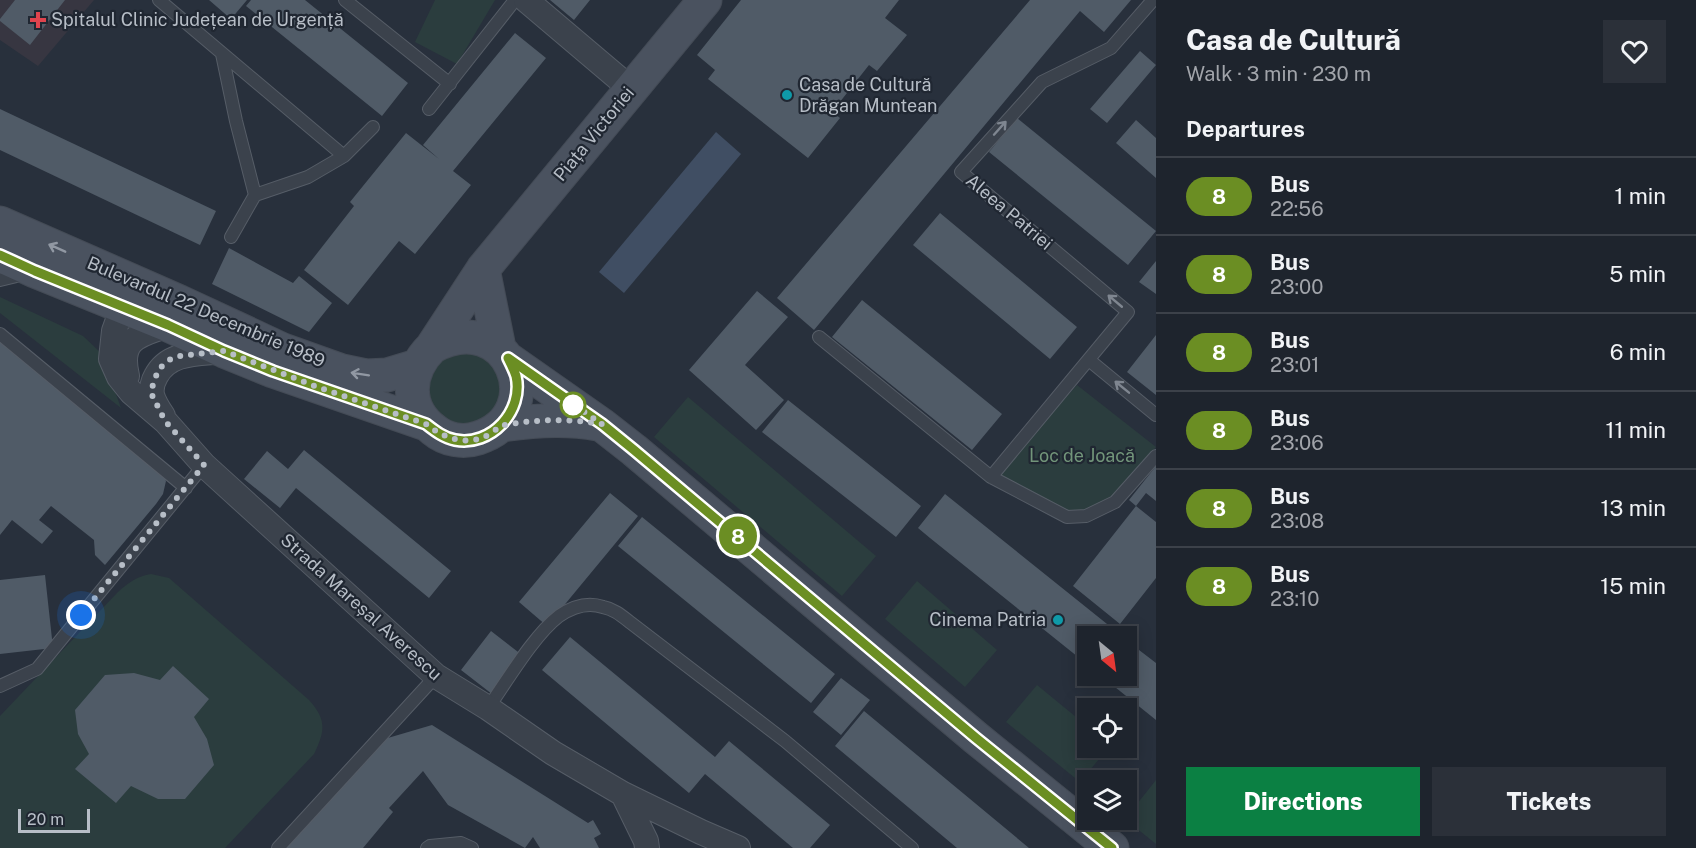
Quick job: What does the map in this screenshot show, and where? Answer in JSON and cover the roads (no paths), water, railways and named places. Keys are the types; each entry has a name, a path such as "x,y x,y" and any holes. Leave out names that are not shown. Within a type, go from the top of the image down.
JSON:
{"street":[{"path":"526,0 632,89"},
{"name":"Piața Victoriei","path":"426,424 415,407 412,386 425,356 483,269 705,0"},
{"name":"Bulevardul 22 Decembrie 1989","path":"4,237 35,271 282,374 426,424"},
{"name":"Bulevardul 22 Decembrie 1989","path":"4,237 200,311 283,350 342,371 366,376 387,375 425,356"},
{"path":"426,424 439,434 455,440 472,440 488,435 502,425 512,410 517,393 516,375 503,353 483,269"},
{"name":"Strada Mareșal Averescu","path":"123,306 114,331 111,359 119,377 131,392 165,421 204,465 436,676 488,708 553,753 695,840 738,848"},
{"path":"131,392 124,363 128,347 135,336 200,311"},
{"path":"425,356 445,340 459,336 473,336 487,341 602,424 976,738 1112,848"},
{"name":"Strada Mareșal Averescu","path":"165,421 151,393 160,368 169,360 180,356 224,351"},
{"path":"502,425 531,420 602,424"},
{"path":"623,794 646,841 647,848"}],"lane":[{"path":"159,0 344,156"},
{"path":"345,0 450,84"},
{"path":"429,109 515,0"},
{"name":"Aleea Patriei","path":"991,477 1128,312 961,172 1042,82 1111,48 1153,0"},
{"path":"222,54 255,195"},
{"path":"231,237 255,195 308,177 344,156 373,127"},
{"path":"0,279 35,271"},
{"path":"0,334 186,488"},
{"path":"819,337 991,477 1066,518 1086,516 1115,502 1156,456"},
{"path":"1089,360 1156,415"},
{"path":"0,686 37,669 204,465"},
{"path":"488,708 529,650 558,617 573,608 585,605 602,606 624,618 785,741 908,847"},
{"path":"278,848 436,676"},
{"path":"427,848 461,843 472,848"}],"water":[{"path":"716,132 741,154 624,293 599,272"}],"place":[{"name":"Spitalul Clinic Județean de Urgență","path":"38,20"},
{"name":"Casa de Cultură Drăgan Muntean","path":"787,95"},
{"name":"Cinema Patria","path":"1058,620"}],"park label":[{"name":"Loc de Joacă","path":"1082,456"}]}
